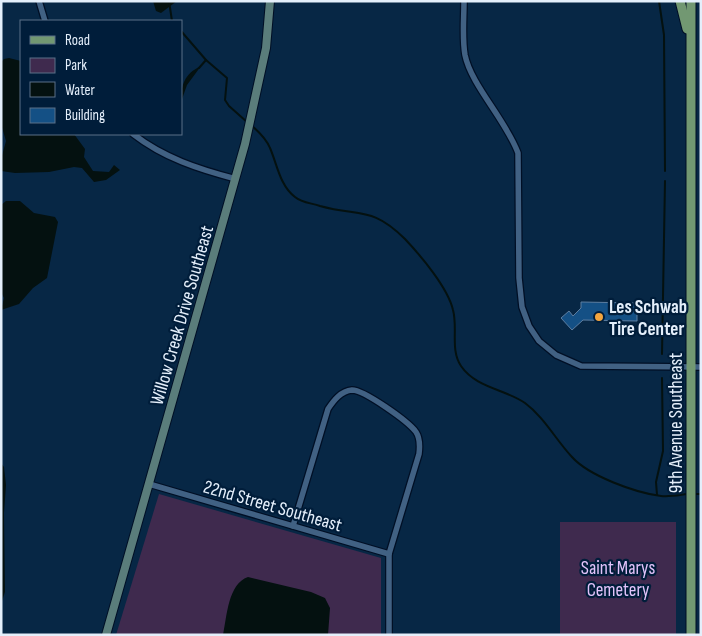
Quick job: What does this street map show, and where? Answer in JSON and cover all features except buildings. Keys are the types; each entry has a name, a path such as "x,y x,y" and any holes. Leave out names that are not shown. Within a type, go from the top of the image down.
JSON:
{"main road":[{"name":"Willow Creek Drive Southeast","path":"106,635 236,179 266,48 270,1"},
{"path":"680,1 691,51"},
{"name":"9th Avenue Southeast","path":"691,1 696,367 691,468 691,635"}],"street":[{"path":"38,1 45,20"},
{"path":"464,1 465,56 471,72 513,137 518,152 519,278 522,308 529,326 539,342 556,355 571,363 587,367 696,367"},
{"path":"135,135 168,157 196,168 236,179"},
{"path":"294,526 328,409 343,393 357,390 410,426 419,441 419,454 389,554 389,635"},
{"name":"22nd Street Southeast","path":"149,484 389,554"}],"green space":[{"path":"159,494 381,558 381,635 116,635"},
{"name":"Saint Marys Cemetery","path":"560,522 676,522 676,635 560,635"}],"water":[{"path":"153,1 177,1 161,13 156,11"},
{"path":"9,58 20,61 20,135 75,135 85,149 84,157 93,171 109,172 114,165 120,170 106,180 94,182 82,168 74,167 49,172 15,173 1,171 1,159 6,141 1,124 1,62"},
{"path":"201,66 187,85 182,99 183,85 187,76"},
{"path":"6,201 20,201 34,213 55,217 58,222 47,278 33,288 19,304 1,310 4,298 1,292 1,205"},
{"path":"1,463 4,467 6,485 4,513 5,592 1,604"},
{"path":"248,577 311,592 325,598 330,608 328,635 223,635 232,593 241,581"}],"waterway":[{"path":"169,1 172,20"},
{"path":"659,1 664,35 665,171"},
{"path":"182,32 206,60 227,78 225,100 247,122"},
{"path":"199,68 206,60"},
{"path":"251,125 266,141 282,181 295,197 304,202 365,214 383,221 405,239 419,254 440,282 450,301 454,317 456,353 461,366 467,373 483,384 509,394 525,403 538,415 572,457 590,471 626,487 651,494 661,496 687,494"},
{"path":"662,354 665,181"},
{"path":"657,495 656,482 663,451 662,378"},
{"path":"695,494 701,494"}],"place":[{"name":"Les Schwab Tire Center","path":"599,317"}]}
